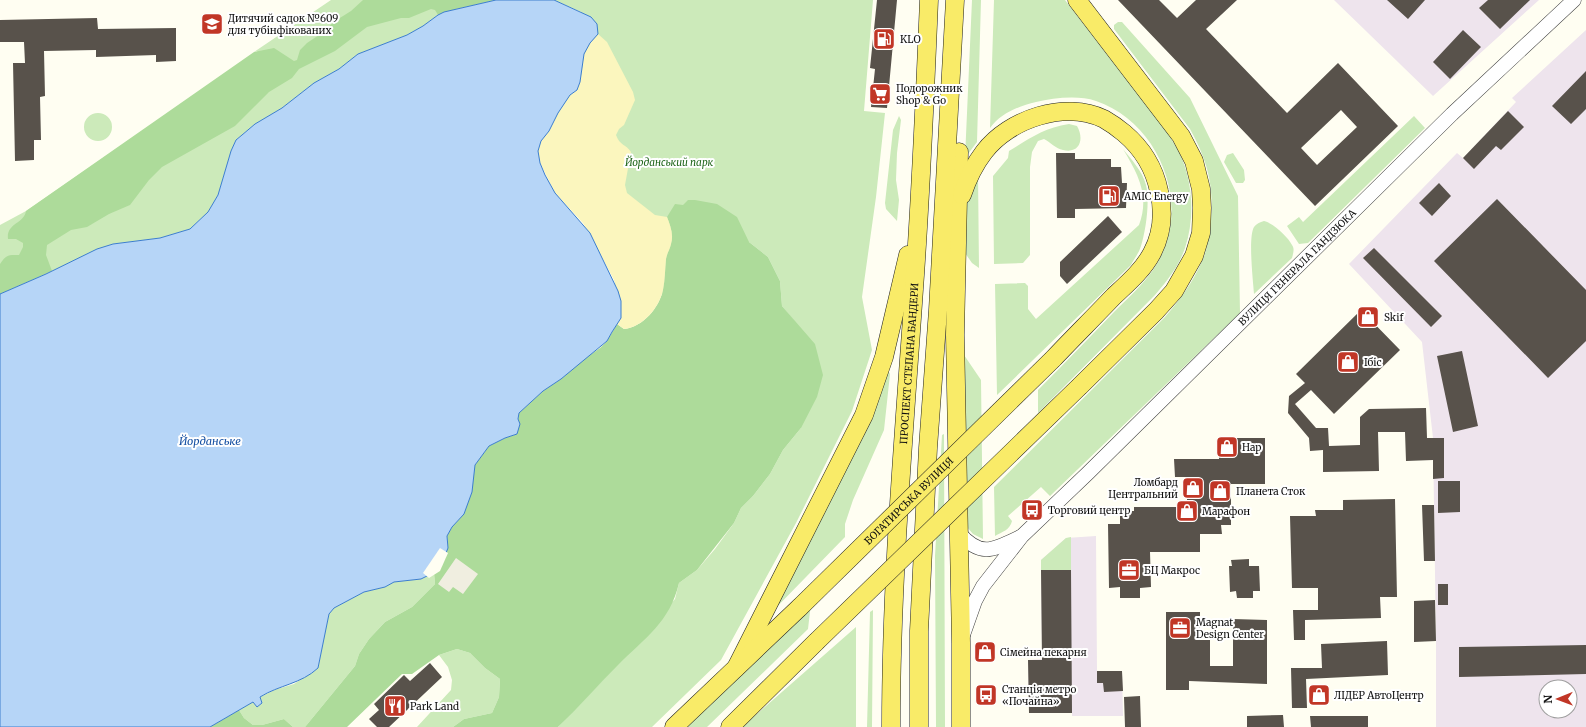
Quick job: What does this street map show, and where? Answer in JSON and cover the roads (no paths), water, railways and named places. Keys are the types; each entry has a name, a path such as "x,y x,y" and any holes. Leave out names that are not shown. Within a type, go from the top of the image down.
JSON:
{"main road":[{"name":"ПРОСПЕКТ СТЕПАНА БАНДЕРИ","path":"891,727 892,622 902,449 920,202 929,0"},
{"path":"919,727 919,631 928,448 938,310 954,43 955,0"},
{"path":"730,727 1156,311 1174,291 1194,256 1200,232 1202,208 1201,189 1194,161 1181,136 1077,0"},
{"path":"954,43 960,130 954,335 961,643 961,727"},
{"name":"БОГАТИРСЬКА ВУЛИЦЯ","path":"674,727 800,607 1053,360 1139,271 1151,254 1159,237 1162,220 1157,179 1149,160 1137,144 1104,119 1086,114 1058,112 1033,118 1007,131 984,151 974,167 958,208"},
{"path":"736,668 864,416 884,357 920,202"}],"street":[{"name":"ВУЛИЦЯ ГЕНЕРАЛА ГАНДЗЮКА","path":"961,643 975,601 983,586 1022,536 1092,469 1452,114 1574,0"},
{"name":"ВУЛИЦЯ ГЕНЕРАЛА ГАНДЗЮКА","path":"959,533 968,544 985,550 998,548 1022,536"}],"water":[{"name":"Йорданське","path":"496,0 554,0 591,17 597,24 598,34 590,43 584,54 580,82 577,90 570,95 558,113 549,131 541,141 538,151 540,163 555,193 590,233 618,291 621,301 621,318 607,341 561,379 543,391 519,413 518,419 520,424 517,434 489,446 475,465 472,492 464,514 452,527 447,536 448,548 439,570 421,579 394,582 385,587 364,592 334,608 329,614 318,668 304,678 260,697 262,703 257,707 253,702 210,727 0,727 0,294 46,274 97,249 113,244 160,238 190,229 208,212 218,195 231,151 236,140 255,124 282,108 314,83 339,69 358,54 407,35 444,12"}],"place":[{"name":"Дитячий садок №609 для тубінфікованих","path":"212,24"},
{"name":"KLO","path":"884,39"},
{"name":"Подорожник Shop & Go","path":"880,94"},
{"name":"AMIC Energy","path":"1109,196"},
{"name":"Skif","path":"1368,317"},
{"name":"Ібіс","path":"1348,362"},
{"name":"Hap","path":"1227,447"},
{"name":"Ломбард Центральний","path":"1193,488"},
{"name":"Планета Сток","path":"1220,491"},
{"name":"Торговий центр","path":"1032,510"},
{"name":"Марафон","path":"1187,511"},
{"name":"БЦ Макрос","path":"1129,570"},
{"name":"Magnat Design Center","path":"1180,628"},
{"name":"Сімейна пекарня","path":"985,652"},
{"name":"Станція метро «Почайна»","path":"986,695"},
{"name":"ЛІДЕР АвтоЦентр","path":"1319,695"},
{"name":"Park Land","path":"395,706"}],"park label":[{"name":"Йорданський парк","path":"669,162"}]}
